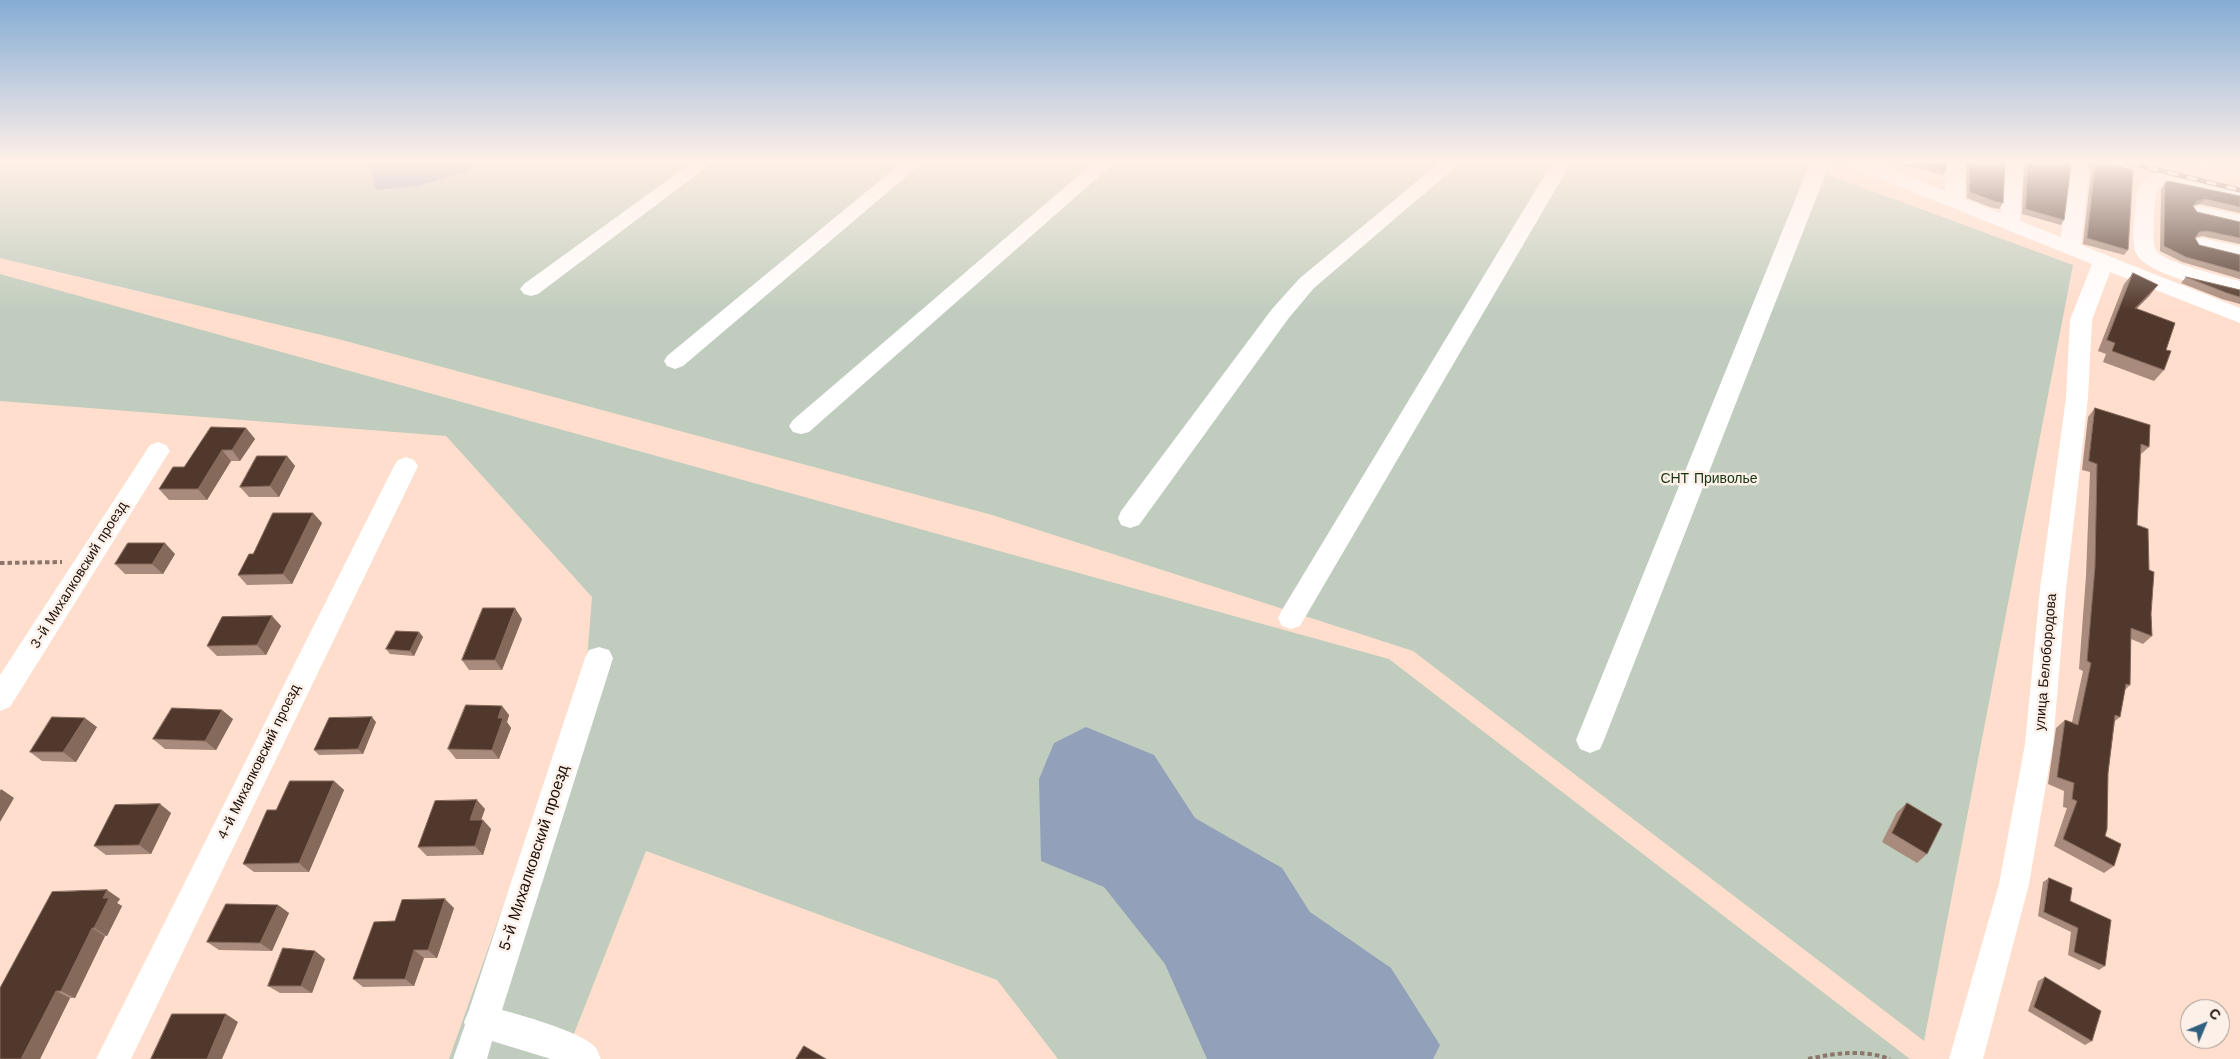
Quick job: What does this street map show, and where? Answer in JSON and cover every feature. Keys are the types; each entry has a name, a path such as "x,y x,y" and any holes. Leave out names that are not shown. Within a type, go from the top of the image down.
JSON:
{"street":[{"path":"531,289 636,212"},
{"path":"675,361 854,212"},
{"path":"801,426 1048,212"},
{"path":"1130,518 1280,314 1307,283 1392,212"},
{"path":"1291,618 1533,212"},
{"path":"1590,740 1800,212"},
{"path":"1980,212 2240,316"},
{"path":"2010,225 2011,212"},
{"path":"2070,249 2074,212"},
{"path":"2146,212 2145,250 2151,259 2169,268 2240,288"},
{"path":"2202,212 2240,221"},
{"path":"2202,244 2240,253"},
{"name":"улица Белобородова","path":"1966,1059 2014,884 2039,744 2053,589 2077,398 2081,320 2103,262"},
{"name":"3-й Михалковский проезд","path":"0,699 158,451"},
{"name":"4-й Михалковский проезд","path":"113,1059 406,466"},
{"name":"5-й Михалковский проезд","path":"470,1059 480,1022 599,658"},
{"path":"480,1022 544,1038 565,1047 584,1059"}],"path":[{"path":"0,563 87,562"},
{"path":"1808,1059 1847,1050 1872,1053 1890,1059"}],"green space":[{"name":"СНТ Приволье","path":"0,212 1930,212 2073,265 1924,1041 1413,651 992,515 338,339 0,258"},
{"path":"0,274 1389,659 1910,1059 1058,1059 997,980 646,851 564,1059 449,1059 586,672 592,597 446,436 0,401"}],"water":[{"path":"1086,727 1154,755 1195,818 1282,868 1310,912 1391,968 1440,1045 1433,1059 1207,1059 1165,964 1104,887 1041,861 1039,779 1054,743"}],"building":[{"path":"2038,212 2065,212 2064,220"},
{"path":"2090,212 2130,212 2128,250 2087,238"},
{"path":"2165,212 2199,212 2240,222 2240,238 2207,231 2199,232 2195,238 2199,245 2240,255 2240,272 2186,257 2164,246"},
{"path":"2133,273 2158,285 2135,308 2175,323 2166,350 2171,351 2164,370 2112,351 2115,343 2107,340"},
{"path":"2186,277 2240,290 2240,297 2227,293"},
{"path":"2095,408 2150,425 2149,447 2141,444 2137,525 2148,529 2149,570 2154,572 2151,614 2152,636 2131,628 2130,685 2126,684 2120,717 2115,715 2108,773 2107,829 2105,836 2121,844 2114,866 2063,839 2077,801 2072,799 2074,783 2057,777 2065,720 2078,725 2091,663 2087,661 2095,567 2097,464 2089,461"},
{"path":"211,427 246,428 232,450 222,450 198,489 159,489 173,467 184,467"},
{"path":"257,456 287,456 270,486 240,487"},
{"path":"273,513 313,513 283,574 238,575 249,554 253,554"},
{"path":"128,543 165,543 152,564 115,564"},
{"path":"483,608 515,608 495,660 462,660"},
{"path":"272,616 257,645 207,646 222,617"},
{"path":"396,631 419,632 410,651 386,649"},
{"path":"466,705 502,706 498,718 503,718 492,750 448,749"},
{"path":"172,708 222,710 205,741 153,739"},
{"path":"52,717 85,718 63,752 30,752"},
{"path":"372,717 358,749 314,750 329,718"},
{"path":"290,781 334,781 299,863 243,864 267,810 276,810"},
{"path":"477,800 470,820 483,820 475,846 418,847 435,801"},
{"path":"1907,803 1942,824 1927,854 1892,833"},
{"path":"160,804 139,845 94,846 115,805"},
{"path":"2049,878 2072,888 2070,901 2111,920 2105,966 2074,952 2078,928 2044,912"},
{"path":"107,890 103,898 109,898 94,928 92,928 61,991 56,991 21,1059 0,1059 0,988 52,892"},
{"path":"445,899 428,950 414,950 405,979 353,979 374,922 395,921 402,900"},
{"path":"226,904 278,905 260,943 207,942"},
{"path":"283,948 315,951 301,986 268,986"},
{"path":"2045,977 2101,1011 2092,1041 2034,1007"},
{"path":"172,1014 226,1014 207,1059 151,1059"},
{"path":"804,1046 826,1059 796,1059"}]}
